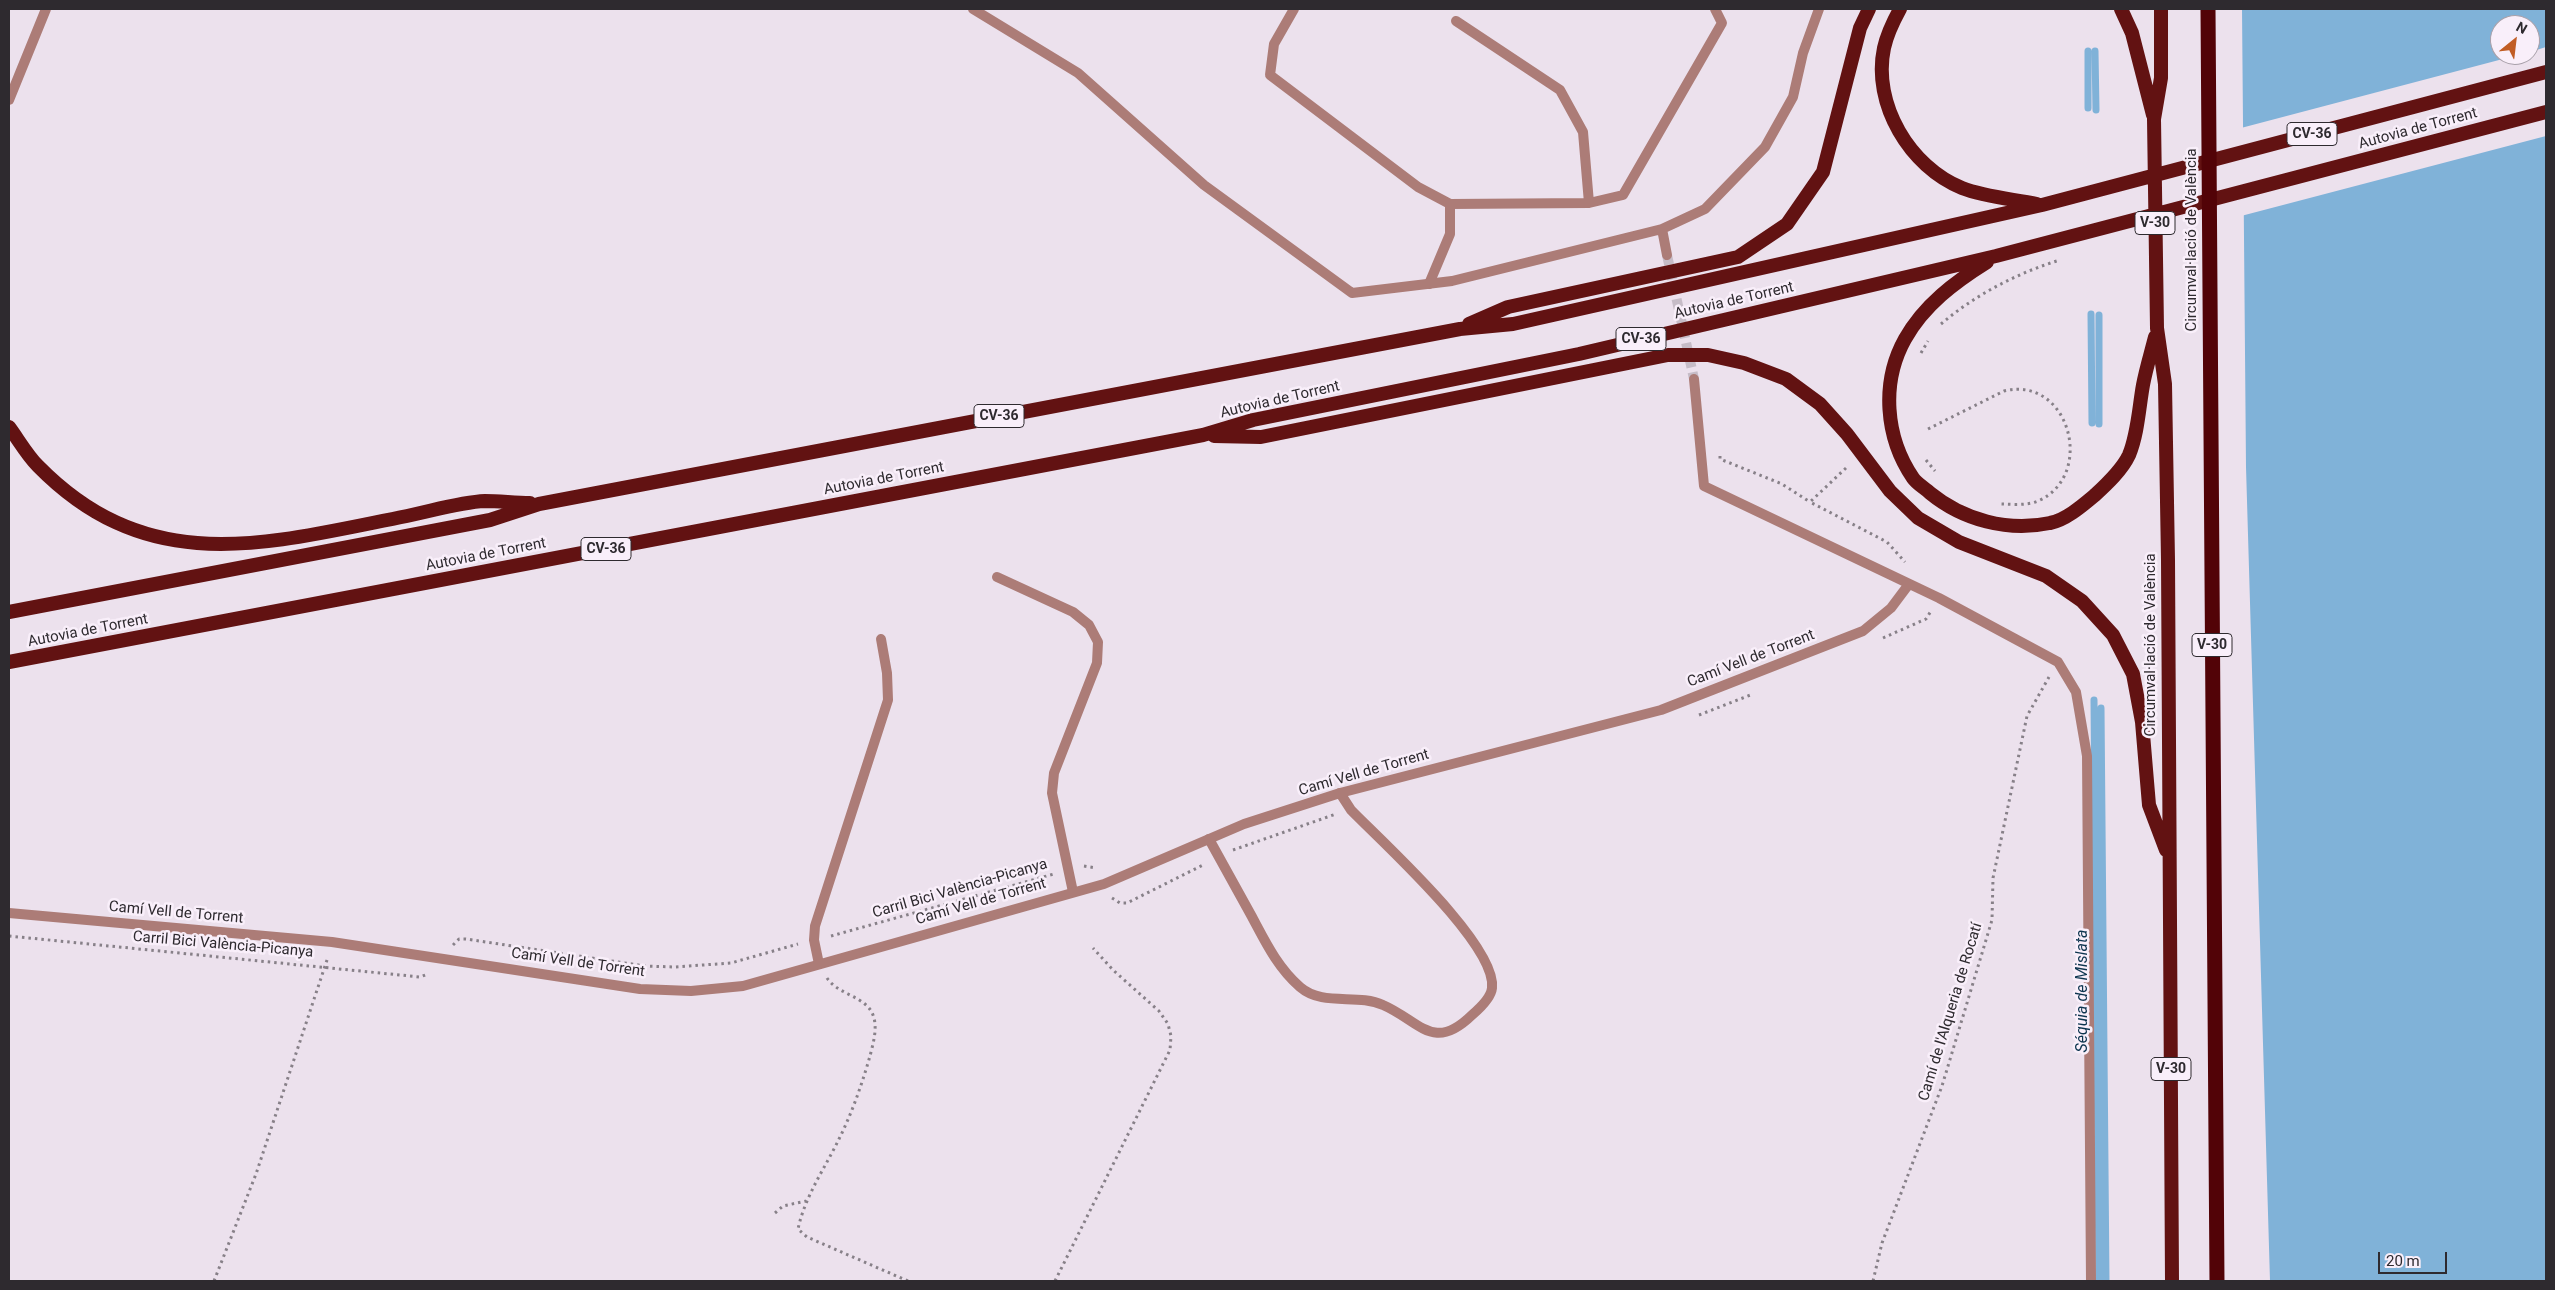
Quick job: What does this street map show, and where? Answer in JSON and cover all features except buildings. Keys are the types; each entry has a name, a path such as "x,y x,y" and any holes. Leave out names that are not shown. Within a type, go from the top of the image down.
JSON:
{"highway":[{"path":"1460,329 1508,306 1738,257 1787,224 1823,172 1860,28 1869,9"},
{"path":"1900,9 1884,48 1883,84 1891,114 1907,147 1934,171 1962,188 2042,205"},
{"path":"2121,9 2132,33 2154,119"},
{"name":"Circumval·lació de València","path":"2160,9 2161,78 2154,119 2157,328 2165,384 2172,1281"},
{"name":"Circumval·lació de València","path":"2208,9 2217,1281"},
{"name":"Autovia de Torrent","path":"9,612 490,520 539,504 1460,329 1513,324 2042,205 2546,72"},
{"name":"Autovia de Torrent","path":"9,662 1204,435 1253,420 1579,354 2077,236 2546,112"},
{"path":"1996,256 1953,284 1928,308 1905,338 1894,363 1889,388 1892,428 1899,454 1914,480 1938,499 1965,515 1994,524 2024,526 2052,523 2082,506 2108,482 2128,455 2157,328"},
{"path":"1204,435 1261,437 1668,355 1708,355 1744,363 1786,379 1820,404 1847,434 1890,491 1918,518 1959,542 2046,576 2082,601 2113,635 2133,674 2142,722 2149,805 2169,856"},
{"path":"9,427 37,466 77,501 114,522 157,538 176,541 204,545 253,544 484,501 539,504"}],"street":[{"path":"9,100 46,9"},
{"path":"973,9 1078,73 1204,185 1352,293 1452,281 1662,229 1705,209 1765,148 1793,96 1803,53 1819,9"},
{"path":"1294,9 1274,44 1270,75 1418,187 1450,204 1589,203 1623,196 1722,23 1715,9"},
{"path":"1456,21 1560,90 1583,132 1589,203"},
{"path":"1429,284 1450,234 1450,204"},
{"path":"1662,229 1667,255"},
{"path":"1694,379 1704,486 1909,584 2058,662 2076,692 2087,756 2091,1281"},
{"path":"997,577 1073,612 1089,624 1098,642 1096,663 1054,773 1052,793 1073,892"},
{"name":"Camí Vell de Torrent","path":"9,913 332,942 640,988 691,991 743,986 1104,884 1244,824 1340,793 1661,710 1863,631 1891,608 1909,584"},
{"path":"819,964 814,940 814,926 888,700 887,673 881,639"},
{"path":"1209,839 1278,964 1302,988 1327,999 1363,999 1383,1004 1428,1032 1448,1033 1463,1024 1482,1006 1492,989 1490,968 1465,928 1351,810 1340,793"}],"path":[{"path":"1935,330 1962,306 1984,291 2062,260"},
{"path":"1916,361 1930,337"},
{"path":"1928,428 2004,391 2017,388 2028,390 2043,397 2057,409 2068,427 2070,447 2069,461 2061,479 2051,492 2037,501 2020,504 1990,502"},
{"path":"1718,450 1720,459 1782,484 1810,502 1887,542 1907,564"},
{"path":"1922,455 1940,476"},
{"path":"1810,502 1846,468"},
{"name":"Camí de l'Alqueria de Rocatí","path":"1873,1281 1882,1243 1942,1086 1992,920 1993,878 2027,716 2058,662"},
{"name":"Carril Bici València-Picanya","path":"825,938 1087,865 1100,871"},
{"name":"Carril Bici València-Picanya","path":"9,936 325,966 420,978 433,970"},
{"path":"453,945 459,939 466,939 645,966 675,967 731,963 801,944"},
{"path":"214,1281 256,1174 332,942"},
{"path":"1055,1281 1170,1050 1171,1036 1168,1024 1159,1011 1113,970 1093,948"},
{"path":"819,964 830,983 863,1003 870,1010 873,1015 875,1031 868,1063 855,1104 840,1138 806,1201 798,1229 807,1237 908,1281"},
{"path":"775,1213 783,1206 806,1201"}],"water":[{"path":"2242,9 2546,9 2546,1281 2270,1281 2246,467"}],"pier":[{"path":"2546,47 2546,136 2241,216 2241,128 2490,62 2490,65 2540,65 2540,49"}],"waterway":[{"name":"Séquia de Mislata","path":"2088,51 2088,108"},
{"path":"2095,51 2096,110"},
{"name":"Séquia de Mislata","path":"2091,314 2092,423"},
{"path":"2099,315 2099,424"},
{"name":"Séquia de Mislata","path":"2094,700 2099,1281"},
{"path":"2101,708 2106,1281"}],"tunnel":[{"path":"1667,255 1694,379"}]}
